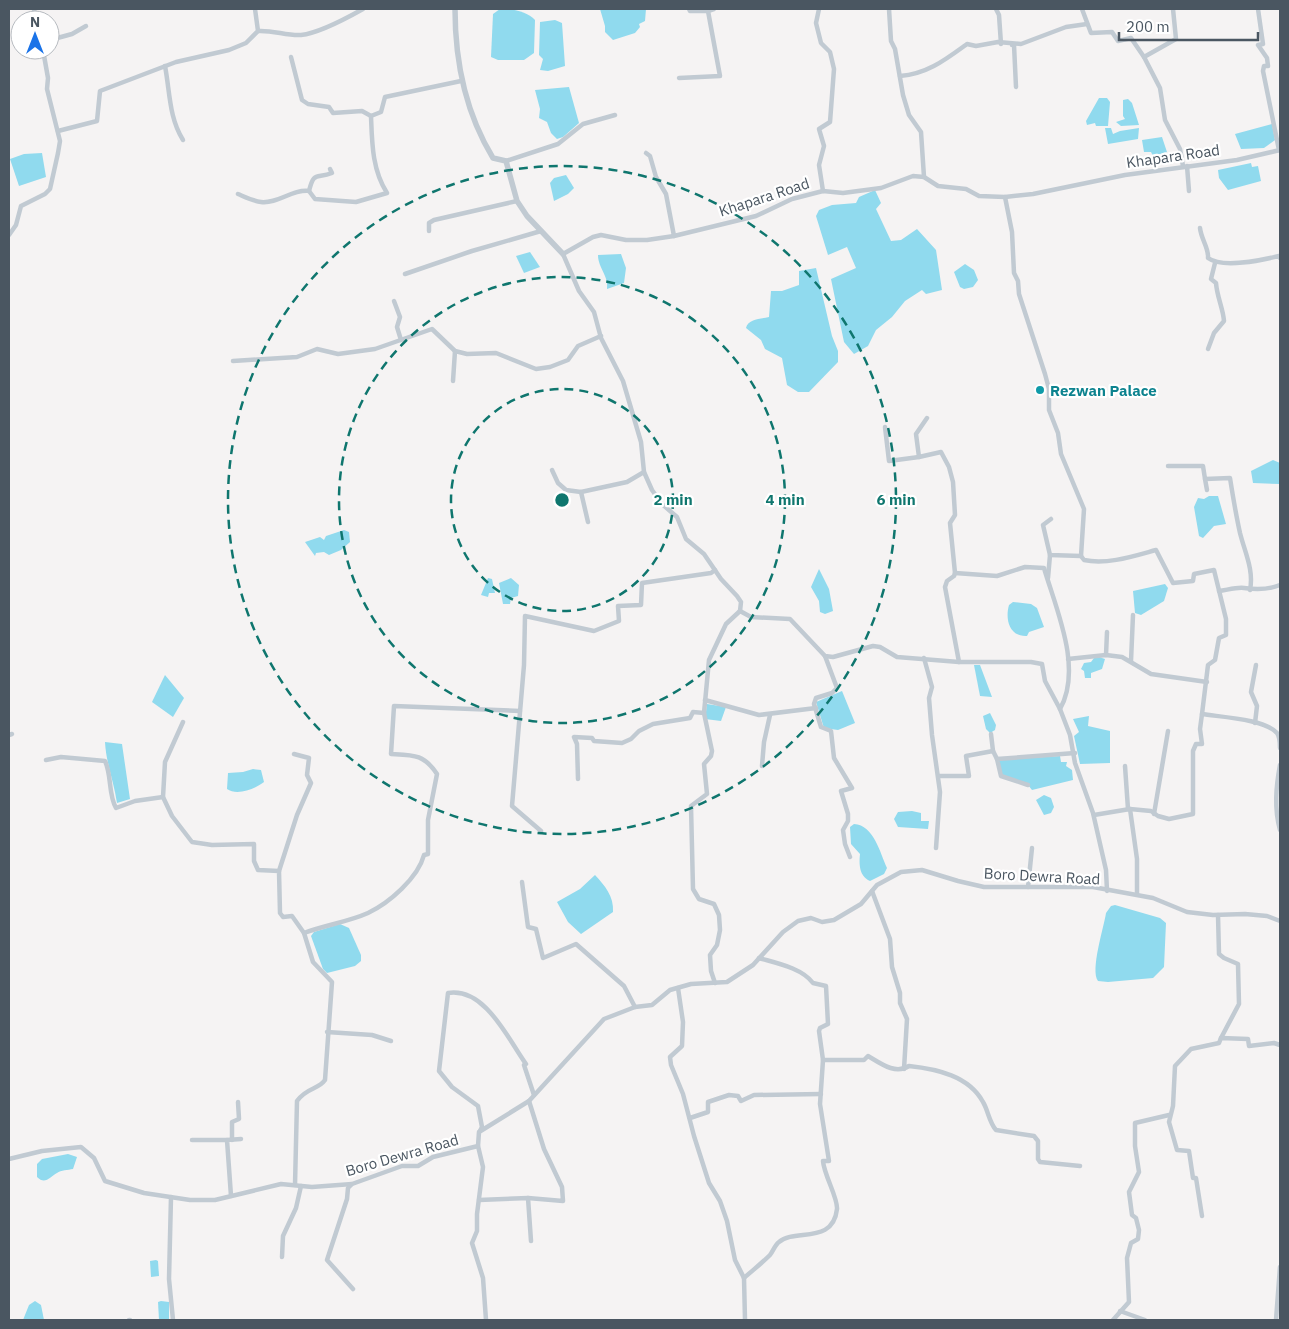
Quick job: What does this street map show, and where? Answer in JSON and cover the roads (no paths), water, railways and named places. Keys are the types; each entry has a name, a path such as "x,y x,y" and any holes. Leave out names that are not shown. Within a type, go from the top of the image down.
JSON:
{"street":[{"path":"255,9 258,31"},
{"path":"58,131 97,121 100,91 165,66 229,50 246,43 258,31 277,31 302,35 314,32 363,9"},
{"path":"455,9 454,30 461,81 468,105 487,148 494,158 506,161 558,144 584,124 615,115"},
{"path":"689,9 690,11 714,9"},
{"path":"819,9 816,23 822,43 830,52 834,69 830,122 818,129 824,146 819,165 823,191"},
{"path":"889,9 891,41 895,49 909,115 921,132 924,177"},
{"path":"996,9 999,14 1001,44"},
{"path":"1082,9 1091,33 1112,32 1118,41 1131,38 1144,57 1160,88 1165,120 1180,149 1190,191"},
{"path":"1144,57 1176,39 1173,9"},
{"path":"1258,9 1264,44 1258,45 1267,58 1268,66 1264,66 1263,71 1280,150"},
{"path":"679,78 720,76 708,11"},
{"path":"900,76 915,75 948,58 967,44 976,46 1011,45 1028,42 1066,27 1087,24"},
{"path":"60,37 72,34 86,26"},
{"path":"1011,45 1014,45 1016,87"},
{"path":"291,57 302,100 308,104 329,108 332,113 362,111 371,116"},
{"path":"9,235 16,225 20,206 45,194 50,189 58,153 58,131 47,89 48,78 45,60"},
{"path":"165,66 172,111 177,129 183,140"},
{"path":"371,116 381,112 385,97 461,81"},
{"path":"238,194 262,202 274,200 298,190 309,191 315,199 356,202 387,193 376,170 371,138 371,116"},
{"name":"Khapara Road","path":"563,254 579,244 601,235 626,240 648,240 674,236 756,216 792,199 823,191 842,193 881,188 914,176 924,177 938,186 966,189 979,196 1005,197 1033,194 1125,175 1238,160 1280,150"},
{"path":"646,153 650,156 656,177 666,194 674,236"},
{"path":"506,161 517,201 541,231 563,254 579,291 594,312 601,336 627,393 641,442 644,472 662,504 677,517 686,538 704,554 741,602 740,611 726,624 709,660 704,713 712,751 711,756 704,764 707,794 691,806 693,889 697,897 714,904 719,915 719,938 710,955 711,971 715,983"},
{"path":"309,191 312,180 316,176 332,173 330,169"},
{"path":"1005,197 1012,232 1014,273 1018,280 1019,294 1045,374 1049,389 1049,410 1058,433 1062,454 1084,509 1081,556"},
{"path":"429,231 429,222 434,220 517,201"},
{"path":"1200,228 1202,239 1209,251 1208,258 1215,263 1264,260 1279,256 1280,258"},
{"path":"405,274 472,251 541,231"},
{"path":"1208,349 1214,333 1224,321 1223,312 1218,302 1216,283 1211,279 1215,263"},
{"path":"394,300 400,317 398,327 402,340"},
{"path":"233,361 297,358 317,349 338,354 375,349 432,329 455,351 467,354 496,353 536,369 550,367 568,360 578,346 601,336"},
{"path":"454,382 455,351"},
{"path":"919,457 916,434 927,418"},
{"path":"885,426 890,461 941,452 949,467 953,482 955,515 950,523 955,572 954,576 947,581 945,587 959,662"},
{"path":"1168,466 1203,466 1207,490"},
{"path":"552,470 558,482 566,490 581,492 627,482 644,472"},
{"path":"1205,478 1230,478 1240,533 1246,558 1252,570 1250,590"},
{"path":"581,492 588,522"},
{"path":"1048,581 1050,554 1043,525 1051,519"},
{"path":"1050,554 1081,556 1084,560 1094,562 1114,560 1156,550 1173,583 1194,581 1194,574 1214,570 1226,619 1226,635 1219,638 1215,660 1208,665 1200,729 1202,744 1196,744 1193,751 1193,814 1169,819 1154,814 1151,811 1129,809 1094,816"},
{"path":"955,572 997,576 1025,567 1044,568 1062,624 1068,659 1066,698 1060,709"},
{"path":"541,831 512,806 525,616 594,631 618,621 618,606 642,605 642,583 711,573 715,570"},
{"path":"1219,591 1244,588 1250,590 1270,589 1280,585"},
{"path":"740,611 751,617 790,619 825,656 837,688 832,693 816,698 816,708 822,727 831,731 831,749 834,758 852,788 841,791 848,814 848,821 843,830 850,856"},
{"path":"1131,661 1133,615"},
{"path":"1106,655 1107,632"},
{"path":"825,656 833,657 873,646 880,647 897,657 959,662 1031,662 1042,664 1045,681 1060,709 1075,753 1075,763 1094,816 1106,870 1107,891"},
{"path":"1068,659 1106,655 1122,657 1150,674 1207,682"},
{"path":"924,658 932,687 929,698 932,736 939,776 940,792 936,848"},
{"path":"1255,723 1257,706 1251,692 1256,665"},
{"path":"705,700 759,715 816,708"},
{"path":"304,933 368,913 399,892 421,866 424,855 428,854 428,820 436,774 430,763 415,755 391,754 394,706 520,711"},
{"path":"578,779 577,744 574,737 622,743 631,739 638,730 653,724 690,718 693,712 704,713"},
{"path":"1202,714 1255,723 1272,729 1280,735 1280,748"},
{"path":"762,766 764,742 770,715"},
{"path":"183,722 164,762 163,797 172,816 192,842 212,845 254,844 254,861 258,870 279,871"},
{"path":"1154,814 1168,731"},
{"path":"991,734 993,751 998,759 1001,776 1028,786"},
{"path":"939,776 969,776 966,756 993,751"},
{"path":"998,759 1075,753"},
{"path":"294,754 309,758 308,775 311,783 297,815 279,871 280,913 282,917 292,916 304,933 313,962 332,982 327,1032 327,1074 324,1083 304,1092 297,1101 295,1185"},
{"path":"46,760 61,757 105,761 109,769 113,803 116,808 135,801 163,797"},
{"path":"1125,766 1129,809 1137,859 1137,894"},
{"path":"1280,768 1276,787 1276,816 1280,830"},
{"path":"1028,887 1032,848"},
{"name":"Boro Dewra Road","path":"9,1159 42,1151 81,1147 94,1158 105,1181 144,1193 215,1200 281,1184 302,1186 352,1184 402,1166 418,1166 433,1157 478,1146 479,1132 529,1101 604,1019 635,1007 652,1005 670,990 727,982 753,965 783,932 798,921 811,918 822,922 834,920 861,904 872,891 889,878 911,869 933,872 958,881 984,887 1093,888 1137,894 1187,912 1267,916 1280,921"},
{"path":"522,882 528,927 536,929 543,958 576,944 624,986 635,1007"},
{"path":"872,891 890,939 892,967 900,993 900,1003 907,1019 904,1069"},
{"path":"1202,1216 1196,1178 1192,1178 1189,1151 1177,1150 1170,1128 1169,1115 1173,1106 1174,1071 1181,1057 1191,1049 1218,1043 1239,1004 1238,964 1219,954 1218,915"},
{"path":"744,1278 771,1254 779,1242 790,1237 808,1236 832,1225 836,1201 824,1169 823,1161 829,1161 822,1130 820,1104 823,1060 819,1031 828,1024 826,986 812,983 810,979 788,967 759,958"},
{"path":"678,988 683,1032 682,1046 670,1057 671,1066 684,1094 709,1183 720,1200 727,1221 735,1260 744,1278 744,1320"},
{"path":"479,1132 482,1127 478,1106 452,1088 438,1070 448,993 462,994 490,1010 526,1064 524,1065 534,1095"},
{"path":"327,1032 372,1035 391,1041"},
{"path":"1221,1038 1248,1039 1249,1046 1274,1043 1280,1045"},
{"path":"823,1060 864,1060 868,1056 877,1064 904,1069 909,1066 928,1068 966,1081 978,1094 996,1130 1034,1136 1038,1141 1038,1159 1040,1162 1080,1166"},
{"path":"690,1118 708,1112 708,1102 729,1094 738,1096 742,1101 754,1095 821,1094"},
{"path":"479,1200 528,1198 563,1202 562,1187 544,1149 529,1101"},
{"path":"231,1196 230,1140 232,1122 239,1119 238,1102"},
{"path":"1113,1320 1129,1302 1126,1258 1131,1243 1138,1238 1139,1232 1136,1218 1132,1215 1129,1199 1139,1172 1135,1146 1135,1123 1169,1115"},
{"path":"192,1140 241,1140"},
{"path":"478,1146 483,1166 477,1231 472,1243 483,1278 486,1320"},
{"path":"352,1184 348,1188 347,1199 326,1260 353,1289"},
{"path":"282,1256 283,1236 296,1208 302,1186"},
{"path":"171,1197 169,1279 173,1320"},
{"path":"528,1198 532,1241"},
{"path":"1276,1320 1280,1268"},
{"path":"1120,1311 1144,1320"}],"water":[{"path":"500,9 519,11 535,20 534,53 524,60 498,60 491,57 493,14"},
{"path":"600,9 646,9 645,21 639,24 640,27 635,33 613,40 605,32"},
{"path":"555,20 562,23 565,66 548,71 540,70 543,59 539,55 540,22"},
{"path":"569,87 579,123 563,137 557,139 551,133 547,122 539,118 540,109 535,90"},
{"path":"1099,98 1107,98 1110,102 1108,126 1096,126 1095,123 1087,125 1086,121"},
{"path":"1128,99 1132,103 1139,125 1121,126 1116,122 1125,119 1123,116 1123,100"},
{"path":"1272,124 1275,140 1264,148 1241,149 1235,134"},
{"path":"1105,128 1111,128 1113,134 1139,128 1138,139 1108,144"},
{"path":"1162,137 1167,152 1153,156 1151,152 1144,152 1142,140"},
{"path":"42,153 46,177 19,186 10,159 24,154"},
{"path":"1251,163 1252,167 1258,166 1261,181 1228,190 1219,178 1218,170"},
{"path":"566,175 574,188 568,194 554,201 550,183 554,178"},
{"path":"875,190 881,203 876,209 891,241 901,240 917,229 936,250 942,290 926,294 922,290 905,301 892,317 876,330 868,346 854,354 844,342 831,279 856,268 847,247 828,255 816,216 819,210 832,205 856,203 859,197"},
{"path":"530,252 540,267 524,273 516,256"},
{"path":"621,254 626,268 624,283 607,289 598,255"},
{"path":"965,264 974,270 978,280 973,287 964,289 960,287 954,272"},
{"path":"816,268 832,336 838,351 838,362 809,392 798,392 787,385 782,358 765,349 761,340 746,328 752,321 769,317 771,291 782,291 799,285 799,271"},
{"path":"1273,460 1280,463 1280,484 1253,483 1251,471"},
{"path":"1209,496 1218,496 1226,524 1214,526 1203,538 1199,536 1194,507 1198,498 1204,499"},
{"path":"344,530 349,532 350,542 341,550 329,555 324,552 316,553 315,556 305,542 320,537 324,540 326,536"},
{"path":"819,569 829,589 833,611 825,614 820,612 819,601 811,587"},
{"path":"488,578 492,579 495,593 489,593 488,597 481,595"},
{"path":"511,578 519,585 518,596 511,598 510,604 503,604 499,583"},
{"path":"1165,584 1168,588 1164,601 1141,615 1135,613 1133,591"},
{"path":"1013,602 1031,604 1037,608 1044,627 1029,632 1027,636 1016,634 1008,621 1009,605"},
{"path":"1094,658 1105,659 1102,669 1091,673 1091,678 1085,678 1084,671 1081,669 1084,663 1091,662"},
{"path":"974,665 980,665 992,697 980,696"},
{"path":"165,675 184,698 173,717 152,702"},
{"path":"842,691 855,723 838,730 824,728 816,702"},
{"path":"707,704 726,707 721,721 705,719"},
{"path":"990,713 996,725 995,730 990,733 986,729 983,716"},
{"path":"1089,716 1088,726 1110,731 1110,763 1080,764 1074,736 1079,732 1073,719"},
{"path":"105,742 122,744 130,799 117,803"},
{"path":"1060,756 1061,762 1067,762 1066,766 1072,770 1073,780 1032,790 1028,785 1002,776 998,760"},
{"path":"253,769 261,770 264,782 241,792 227,789 228,773"},
{"path":"1044,795 1051,798 1054,807 1051,813 1044,815 1036,800"},
{"path":"912,811 921,813 921,821 929,821 928,829 898,827 894,819 898,812"},
{"path":"854,824 867,829 871,834 887,868 884,874 870,881 862,873 860,854 851,844 850,827"},
{"path":"595,875 610,896 613,912 581,934 568,922 557,902 580,889"},
{"path":"1115,905 1160,918 1166,923 1164,967 1153,978 1108,982 1098,981 1096,958 1106,913 1111,906"},
{"path":"340,924 349,928 361,955 361,961 355,966 327,973 323,969 311,936 314,932"},
{"path":"68,1154 77,1157 73,1169 60,1171 47,1180 37,1177 37,1164 42,1159"},
{"path":"150,1261 158,1261 159,1276 151,1277"},
{"path":"35,1301 41,1305 44,1320 23,1320 29,1305"},
{"path":"158,1302 169,1302 169,1320 159,1320"}],"place":[{"name":"Rezwan Palace","path":"1040,390"}]}
